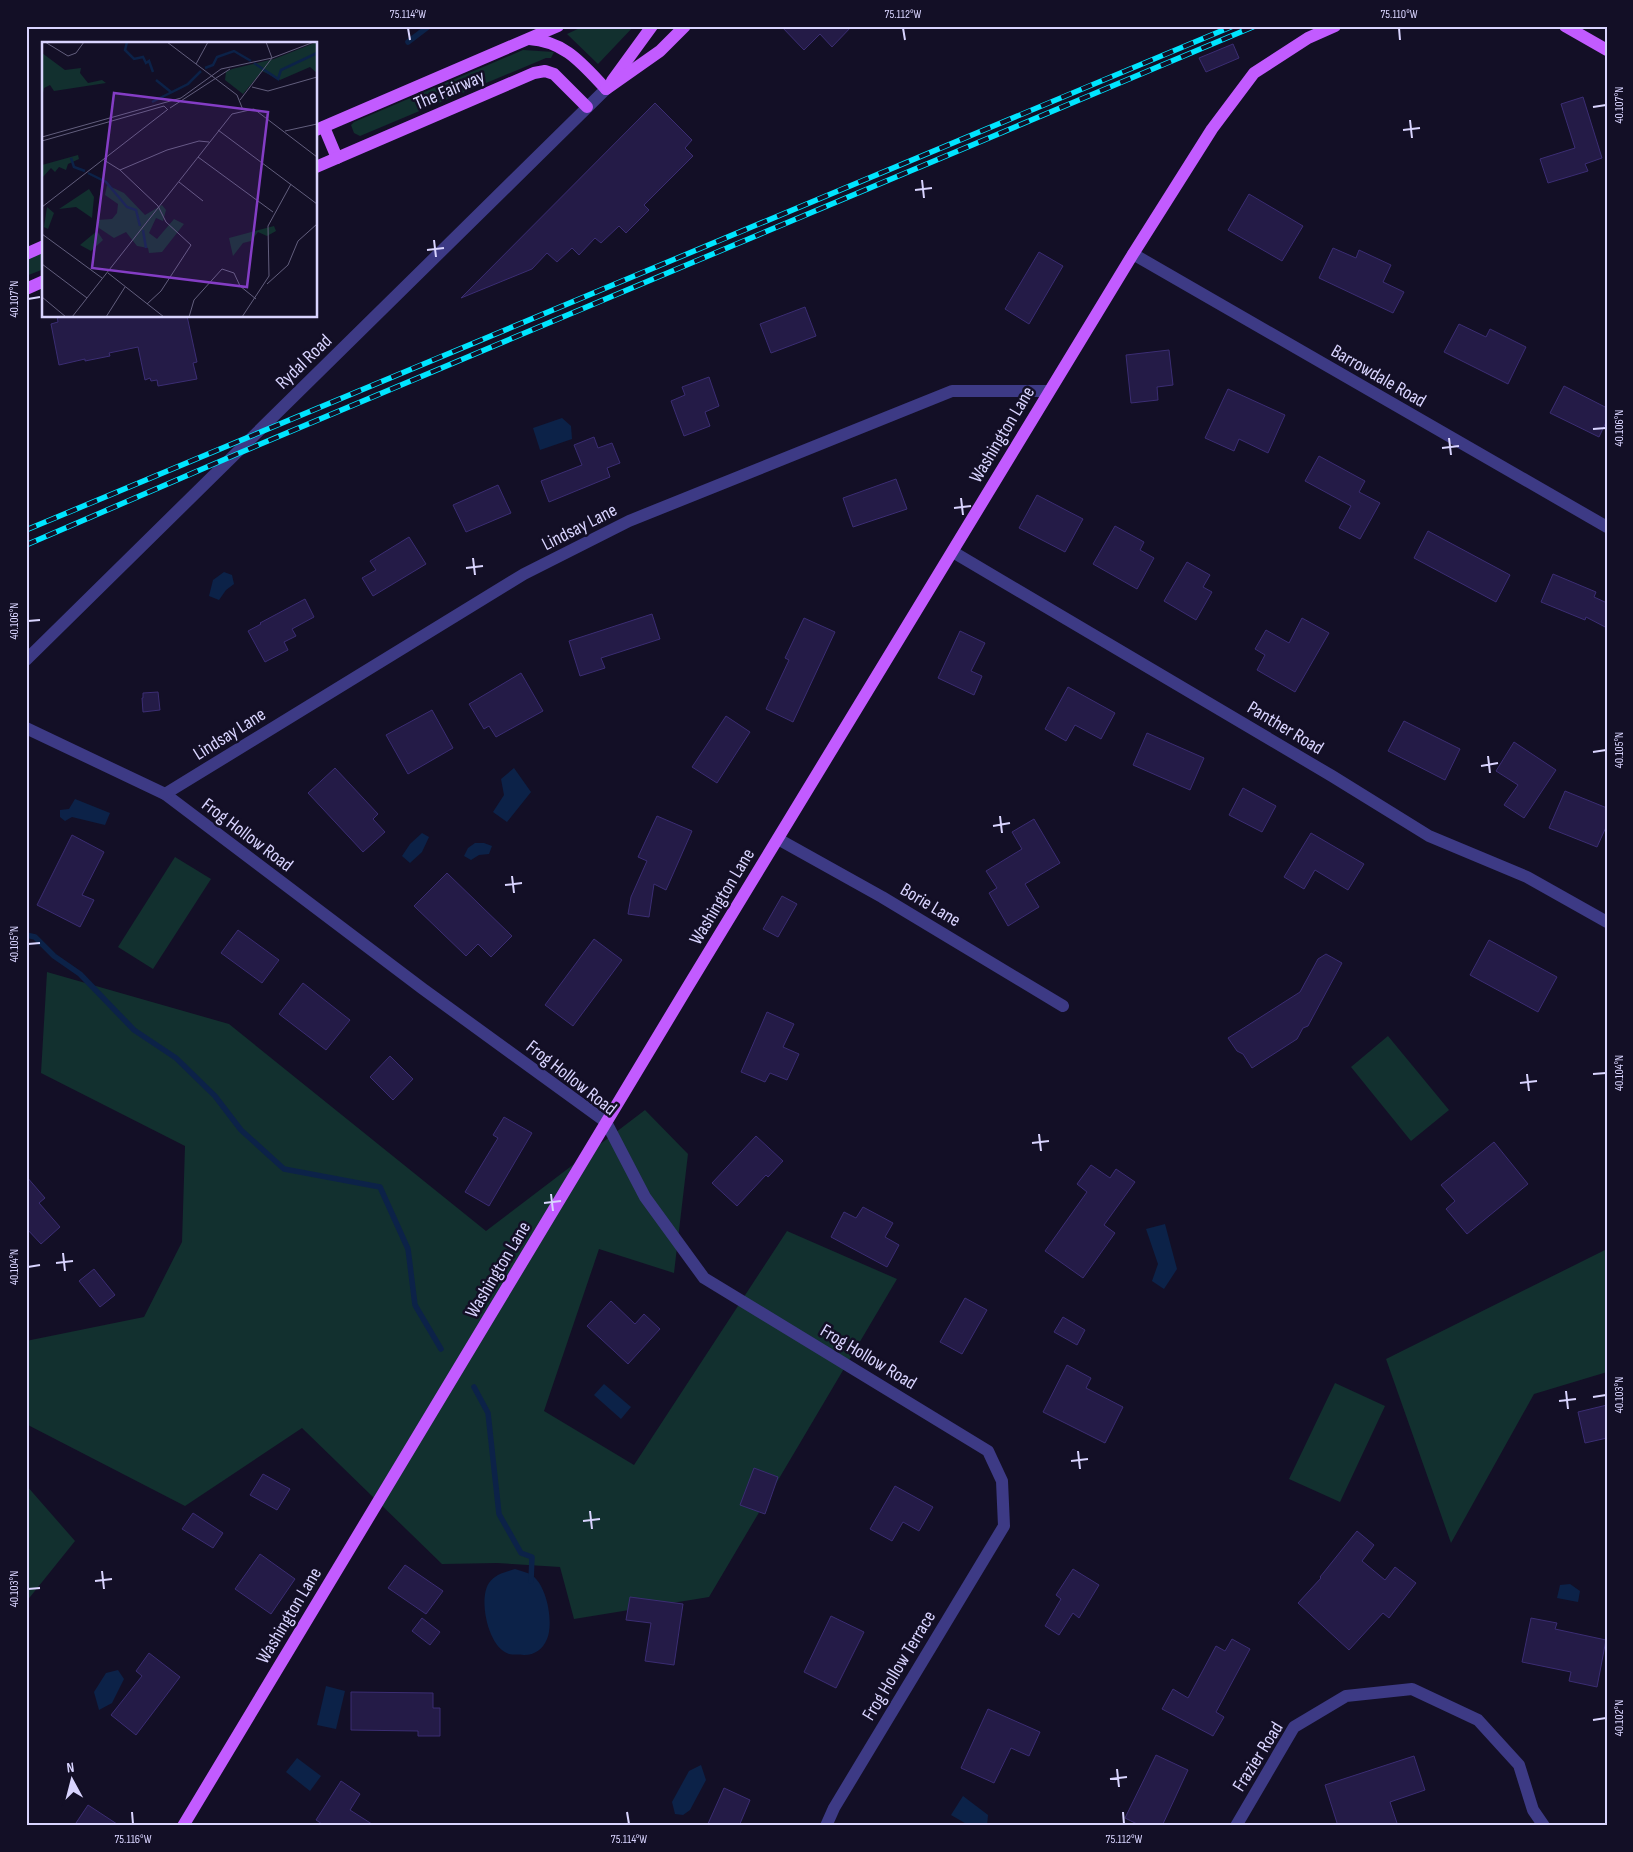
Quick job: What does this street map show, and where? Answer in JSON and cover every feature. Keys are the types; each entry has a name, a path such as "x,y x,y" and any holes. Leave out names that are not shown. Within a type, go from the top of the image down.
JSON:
{"main road":[{"name":"The Fairway","path":"320,128 558,26"},
{"name":"Rydal Road","path":"606,89 652,26"},
{"name":"Rydal Road","path":"606,89 660,51 685,26"},
{"name":"Washington Lane","path":"183,1826 606,1122 1049,391 1212,129 1254,73 1308,38 1335,26"},
{"path":"1566,26 1607,50"},
{"path":"528,39 543,40 556,45 575,57 606,89"},
{"name":"The Fairway","path":"318,166 534,73 545,72 554,74 588,107"},
{"path":"320,128 337,158"},
{"path":"26,254 42,247"},
{"path":"26,289 42,282"}],"street":[{"name":"Rydal Road","path":"26,660 606,89"},
{"name":"Barrowdale Road","path":"1133,254 1607,527"},
{"name":"Lindsay Lane","path":"165,794 524,574 629,521 952,391 1049,391"},
{"name":"Panther Road","path":"953,552 1324,771 1429,836 1528,877 1607,922"},
{"name":"Frog Hollow Road","path":"26,728 165,794 422,989 606,1122 645,1197 704,1278 988,1451 1002,1481 1004,1526"},
{"name":"Borie Lane","path":"778,839 882,897 1063,1006"},
{"name":"Frog Hollow Terrace","path":"826,1826 834,1808 1004,1526"},
{"name":"Frazier Road","path":"1236,1826 1294,1727 1346,1696 1412,1689 1478,1720 1519,1766 1533,1810 1544,1826"}],"green space":[{"path":"584,26 634,26 598,64 567,34"},
{"path":"523,50 554,52 551,58 546,58 360,136 354,133 351,125 354,122"},
{"path":"42,252 42,270 26,276 26,258"},
{"path":"175,857 211,879 153,969 118,947"},
{"path":"47,972 229,1024 486,1231 645,1110 688,1154 674,1273 599,1249 544,1411 634,1465 787,1231 897,1279 709,1597 574,1619 560,1567 497,1563 442,1564 302,1428 185,1506 26,1424 26,1341 144,1317 182,1242 185,1146 41,1073"},
{"path":"1388,1036 1449,1110 1411,1141 1351,1067"},
{"path":"1607,1249 1607,1372 1534,1394 1451,1543 1386,1359"},
{"path":"1335,1383 1385,1406 1340,1502 1289,1479"},
{"path":"26,1485 75,1541 26,1602"}],"water":[{"path":"562,418 571,426 572,439 540,450 533,428"},
{"path":"224,572 232,575 234,584 226,590 219,600 209,596 213,580"},
{"path":"514,768 531,792 507,822 493,812 504,795 501,779"},
{"path":"75,799 110,813 105,825 72,817 65,821 60,817 60,810 69,809"},
{"path":"422,833 429,837 422,852 410,863 402,856 410,844"},
{"path":"475,843 484,843 492,846 489,854 479,855 471,860 464,856 468,848"},
{"path":"1165,1224 1177,1269 1164,1289 1152,1281 1158,1264 1146,1229"},
{"path":"604,1384 631,1407 621,1419 594,1395"},
{"path":"515,1569 530,1574 536,1579 545,1594 548,1604 550,1623 547,1639 538,1651 528,1655 509,1654 495,1643 485,1611 486,1590 491,1580 497,1575"},
{"path":"1570,1584 1580,1591 1578,1602 1557,1598 1560,1585"},
{"path":"118,1670 124,1679 112,1703 99,1710 94,1692 106,1673"},
{"path":"326,1686 345,1691 336,1729 317,1725"},
{"path":"297,1758 321,1776 310,1791 286,1772"},
{"path":"701,1765 706,1780 690,1810 683,1815 675,1814 672,1802 689,1771"},
{"path":"963,1796 988,1815 987,1826 970,1826 951,1815"}],"building":[{"path":"781,26 852,26 832,47 820,34 804,50"},
{"path":"1233,44 1239,58 1206,72 1199,58"},
{"path":"1583,97 1602,158 1585,164 1588,171 1548,183 1540,159 1575,148 1561,104"},
{"path":"655,103 692,140 685,148 693,156 644,205 649,210 626,233 619,226 601,243 595,238 579,255 572,248 557,262 547,253 532,269 461,298"},
{"path":"1249,194 1303,226 1282,261 1228,230"},
{"path":"1333,248 1356,258 1359,250 1391,265 1383,282 1404,292 1393,313 1319,278"},
{"path":"1039,252 1063,266 1029,324 1005,309"},
{"path":"805,307 816,336 771,353 760,324"},
{"path":"57,318 187,318 197,362 193,363 197,379 158,386 157,380 151,381 150,378 145,380 138,347 109,353 110,356 59,365 51,324 58,322"},
{"path":"1459,324 1486,337 1490,329 1526,347 1508,384 1444,352"},
{"path":"1169,350 1173,385 1157,387 1158,400 1131,403 1126,355"},
{"path":"709,377 719,406 705,412 710,426 684,436 671,401 685,395 682,387"},
{"path":"1564,386 1607,408 1607,420 1599,437 1550,413"},
{"path":"1228,389 1285,415 1268,453 1239,439 1234,451 1205,438"},
{"path":"594,437 598,448 612,443 620,463 607,468 610,477 549,502 541,481 582,465 574,445"},
{"path":"1319,456 1365,481 1359,492 1380,503 1360,539 1339,528 1351,506 1305,481"},
{"path":"896,479 907,509 853,527 843,498"},
{"path":"498,485 511,513 466,532 453,505"},
{"path":"1037,495 1083,519 1065,552 1019,528"},
{"path":"1115,526 1144,542 1140,550 1154,558 1137,589 1093,564"},
{"path":"1428,531 1510,575 1496,602 1414,558"},
{"path":"409,537 426,564 373,596 362,578 376,570 370,561"},
{"path":"1187,562 1210,575 1203,587 1212,592 1196,620 1164,601"},
{"path":"1553,574 1596,592 1594,597 1607,603 1607,628 1586,617 1585,620 1541,602"},
{"path":"305,599 314,617 292,629 296,636 284,642 288,650 265,662 248,631"},
{"path":"652,614 660,639 601,658 605,668 580,676 569,641"},
{"path":"804,618 835,632 793,722 766,709 789,660 785,658"},
{"path":"1302,618 1329,633 1295,692 1257,670 1265,655 1255,649 1266,630 1289,643"},
{"path":"960,631 985,643 971,671 982,676 974,695 938,678"},
{"path":"521,673 543,711 496,737 489,726 484,729 469,704"},
{"path":"1068,687 1115,713 1101,739 1075,725 1066,741 1045,729"},
{"path":"158,692 160,710 143,712 143,693"},
{"path":"432,710 453,748 408,774 386,735"},
{"path":"726,716 750,732 717,783 692,767"},
{"path":"1404,721 1460,749 1445,780 1388,751"},
{"path":"1147,733 1204,758 1190,790 1133,765"},
{"path":"1514,742 1556,770 1524,818 1504,805 1518,785 1496,771"},
{"path":"335,768 378,814 373,819 385,832 363,852 308,793"},
{"path":"1243,788 1276,806 1262,832 1229,815"},
{"path":"1565,791 1607,808 1607,825 1597,847 1549,828"},
{"path":"657,816 692,831 666,890 654,884 649,917 628,914 631,897 647,861 638,857"},
{"path":"1034,819 1060,863 1025,884 1039,907 1008,926 989,893 997,888 986,871 1022,849 1012,832"},
{"path":"1311,833 1364,864 1348,890 1315,870 1304,889 1284,877"},
{"path":"72,835 104,852 82,895 94,900 80,927 37,905"},
{"path":"447,873 512,936 491,957 478,944 466,956 414,906"},
{"path":"782,896 797,904 778,937 763,929"},
{"path":"238,930 279,960 262,983 221,953"},
{"path":"594,939 622,960 573,1026 545,1005"},
{"path":"1489,940 1557,977 1538,1012 1470,975"},
{"path":"1326,954 1342,963 1308,1026 1303,1028 1297,1039 1252,1068 1243,1054 1237,1051 1228,1038 1300,992 1318,959"},
{"path":"303,983 350,1020 326,1050 279,1014"},
{"path":"767,1012 794,1024 783,1047 799,1054 787,1080 770,1073 765,1082 741,1072"},
{"path":"390,1056 413,1079 393,1100 370,1077"},
{"path":"504,1117 532,1133 489,1206 465,1192 498,1138 493,1135"},
{"path":"756,1136 783,1161 768,1177 766,1175 737,1206 712,1183"},
{"path":"1494,1142 1528,1184 1467,1234 1446,1209 1455,1201 1441,1185"},
{"path":"1091,1165 1110,1178 1116,1169 1135,1182 1104,1225 1115,1233 1083,1278 1045,1251 1087,1192 1077,1184"},
{"path":"26,1176 45,1198 39,1203 60,1227 41,1244 26,1228"},
{"path":"863,1207 893,1223 885,1237 899,1245 887,1267 831,1237 844,1212 856,1218"},
{"path":"94,1269 115,1295 100,1307 79,1281"},
{"path":"965,1298 987,1310 962,1354 940,1342"},
{"path":"611,1301 635,1324 644,1314 660,1329 628,1364 587,1326"},
{"path":"1063,1317 1085,1330 1077,1345 1054,1332"},
{"path":"1067,1365 1091,1378 1086,1388 1123,1407 1105,1443 1043,1412"},
{"path":"1607,1405 1607,1438 1585,1443 1578,1412"},
{"path":"754,1468 778,1477 765,1514 740,1505"},
{"path":"263,1474 290,1489 277,1510 250,1495"},
{"path":"895,1486 933,1507 919,1531 903,1522 892,1541 870,1529"},
{"path":"193,1513 223,1533 213,1548 182,1529"},
{"path":"1357,1531 1374,1545 1362,1561 1385,1580 1395,1567 1416,1583 1389,1618 1383,1613 1349,1650 1298,1603 1321,1578"},
{"path":"260,1554 295,1579 271,1614 235,1589"},
{"path":"405,1565 443,1591 426,1614 388,1588"},
{"path":"1073,1569 1099,1585 1079,1618 1073,1613 1059,1635 1045,1626 1061,1599 1056,1595"},
{"path":"630,1597 683,1604 674,1665 645,1661 651,1623 626,1620"},
{"path":"831,1616 864,1632 836,1688 804,1672"},
{"path":"422,1618 440,1632 430,1645 412,1631"},
{"path":"1531,1618 1557,1623 1555,1629 1606,1640 1597,1687 1569,1681 1571,1672 1522,1662"},
{"path":"1232,1639 1250,1649 1216,1712 1224,1717 1213,1736 1162,1709 1173,1689 1188,1698 1216,1646 1225,1651"},
{"path":"149,1653 180,1677 136,1735 111,1715 142,1676 136,1671"},
{"path":"351,1692 433,1693 433,1708 440,1708 440,1736 418,1736 418,1731 351,1730"},
{"path":"988,1709 1040,1732 1029,1756 1011,1748 994,1783 961,1768"},
{"path":"1156,1755 1188,1770 1162,1826 1141,1826 1125,1818"},
{"path":"1414,1756 1425,1790 1390,1802 1398,1826 1338,1826 1325,1785"},
{"path":"341,1781 360,1794 350,1810 375,1826 325,1826 316,1820"},
{"path":"724,1788 750,1800 739,1826 707,1826"},
{"path":"88,1805 120,1826 74,1826"}],"waterway":[{"path":"408,42 429,26"},
{"path":"26,935 35,937 54,956 80,974 134,1030 176,1058 215,1096 241,1130 284,1169 380,1187 408,1249 415,1305 441,1349"},
{"path":"474,1387 488,1413 499,1514 521,1553 532,1557 531,1581"}],"railway":[{"path":"26,530 1233,26"},
{"path":"26,545 237,454 1255,26"}]}
